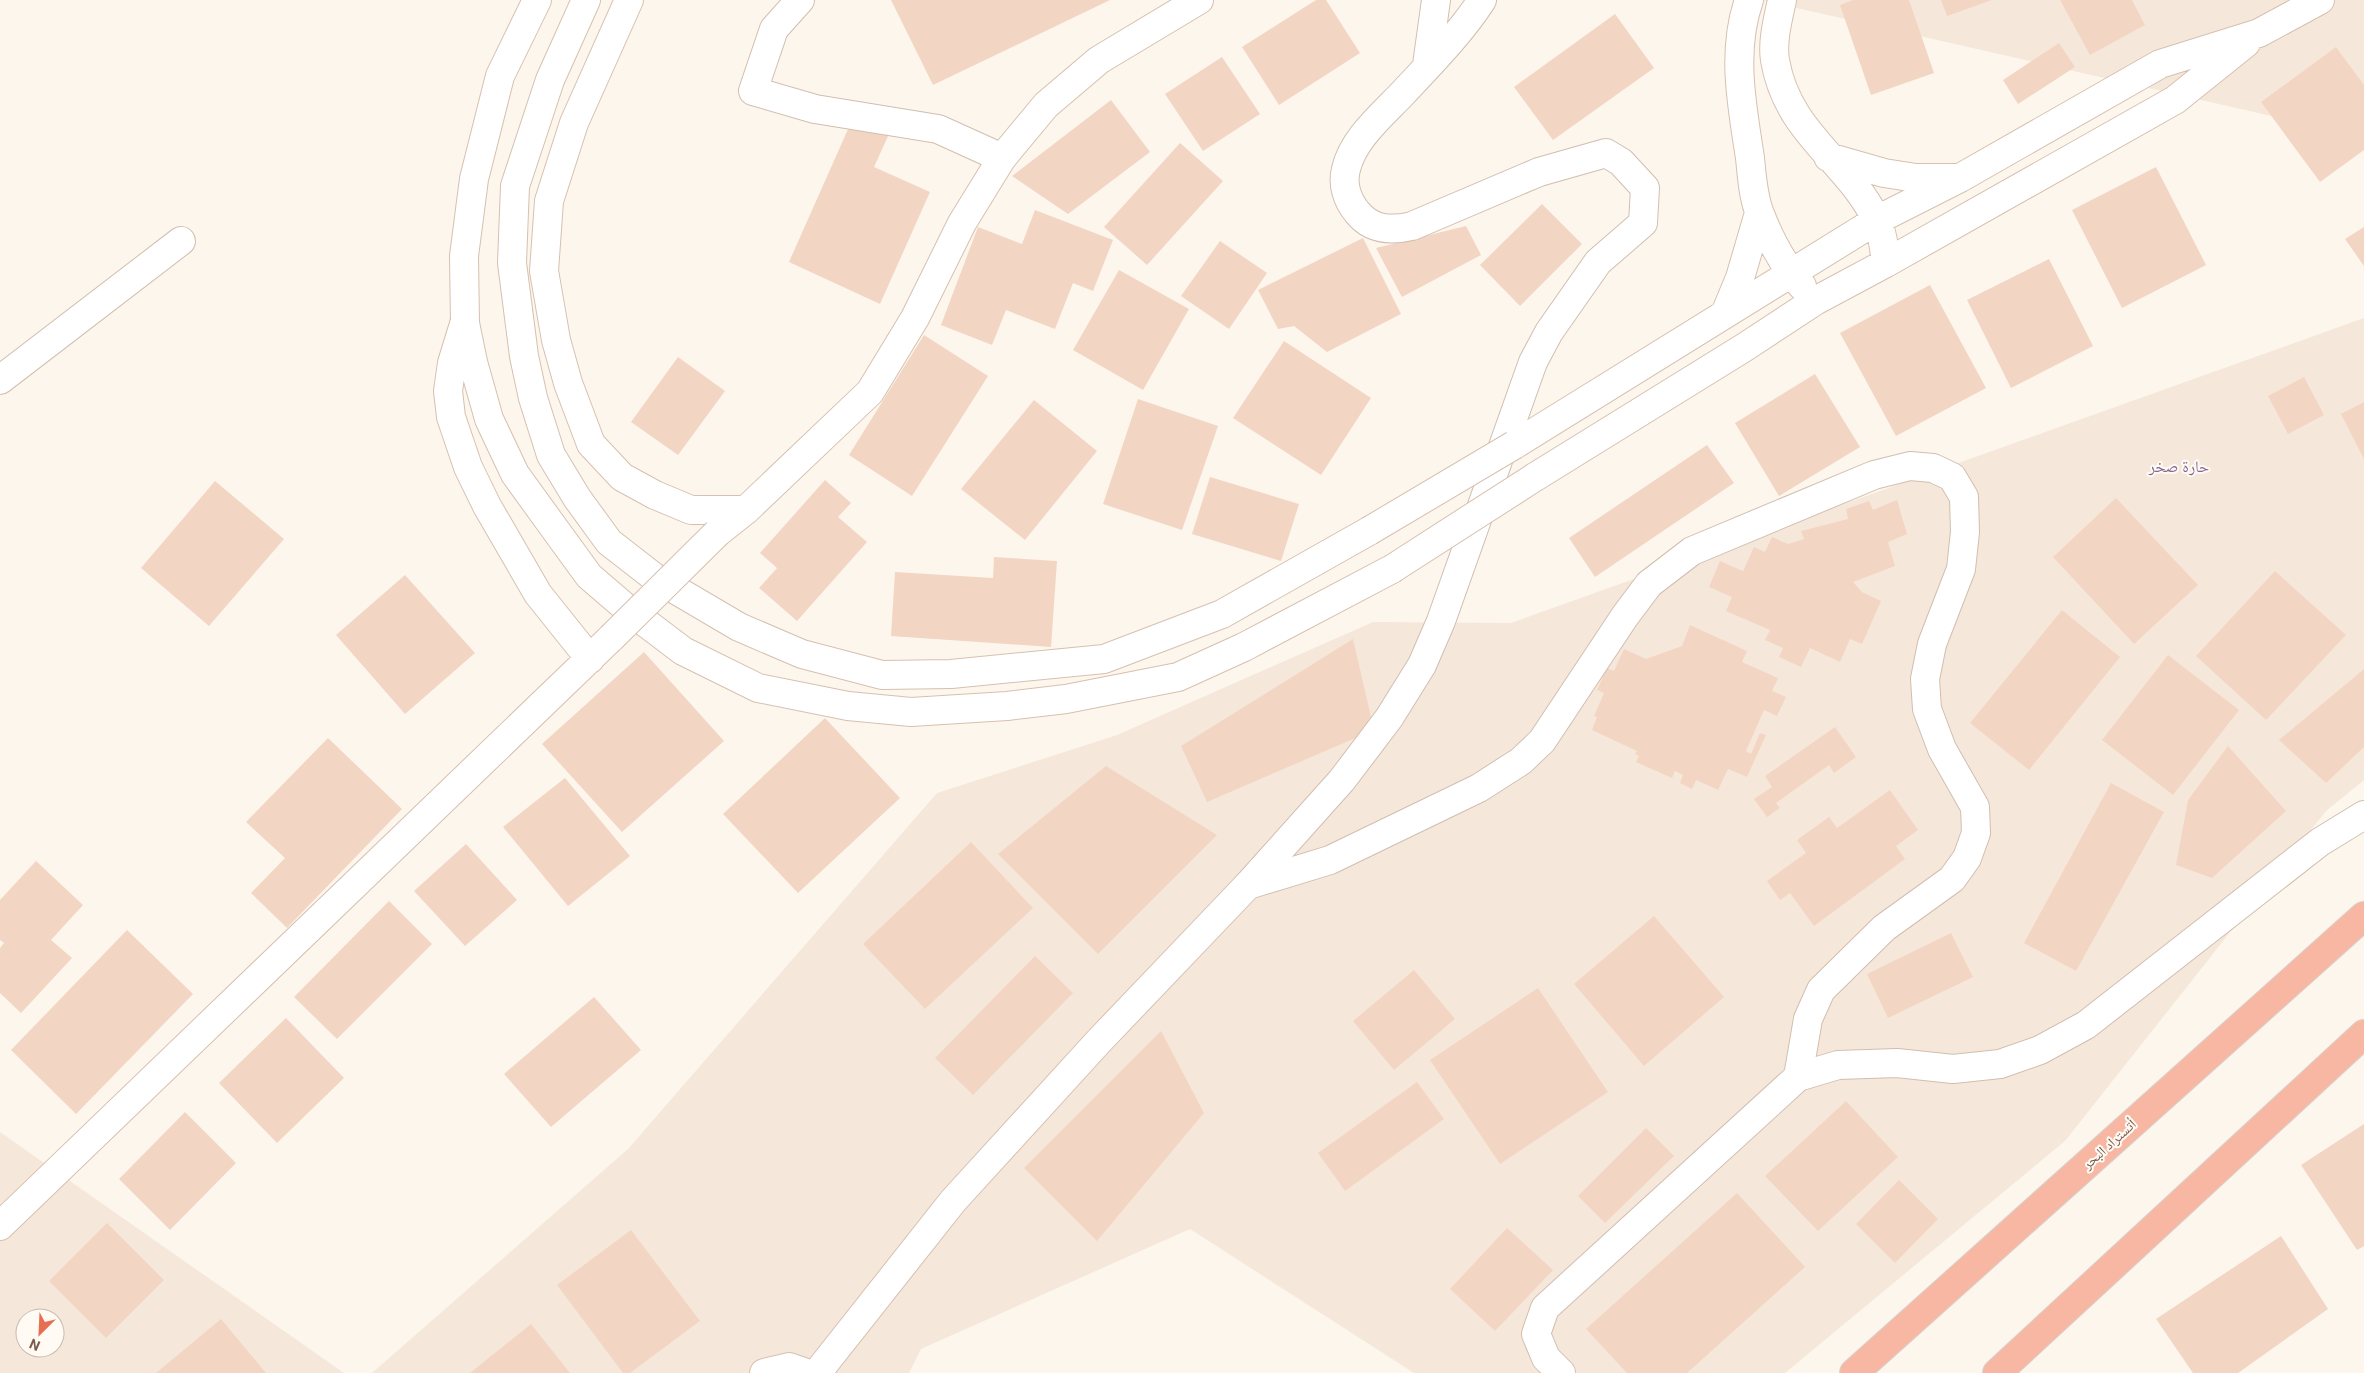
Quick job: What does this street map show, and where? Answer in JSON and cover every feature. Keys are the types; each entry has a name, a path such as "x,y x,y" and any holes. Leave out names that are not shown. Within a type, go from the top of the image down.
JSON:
{"highway":[{"name":"أتستراد البحر","path":"1854,1373 2364,916"},
{"path":"1997,1373 2364,1034"}],"street":[{"path":"537,0 500,76 474,179 464,256 465,323 473,362 489,419 515,474 589,576 625,608 683,651 758,688 848,706 911,712 1066,700 1178,677 1244,647 1392,569 1815,301 2176,100 2259,33 2320,0"},
{"path":"586,0 550,80 515,186 512,264 524,356 533,398 551,455 577,498 610,542 654,577 739,627 802,654 882,675 951,674 1104,658 1222,614 1514,445 1877,220 1960,178 2160,64 2259,33"},
{"path":"629,0 574,123 549,200 544,271 556,340 568,383 591,444 622,477 655,495 691,510 746,510"},
{"path":"800,0 774,29 753,91 815,109 938,129 1002,158"},
{"path":"0,1226 590,659 717,533 746,510 870,392 915,318 962,223 1002,158 1046,104 1099,60 1199,0"},
{"path":"1427,65 1436,0"},
{"path":"817,1373 952,1202 1098,1040 1248,884 1342,780 1388,718 1422,665 1441,621 1533,362 1549,332 1598,262 1643,223 1645,188 1622,162 1606,153 1539,172 1412,226 1394,230 1377,227 1361,218 1350,204 1345,187 1346,170 1352,152 1377,120 1464,25 1482,0"},
{"path":"1748,0 1744,13 1738,61 1742,109 1759,213 1791,274 1815,301"},
{"path":"1782,0 1776,24 1775,59 1782,86 1794,112 1810,136 1863,196 1877,220 1884,243 1886,263"},
{"path":"1828,157 1884,173 1916,178 1960,178"},
{"path":"1725,314 1740,278 1759,213"},
{"path":"0,380 181,241"},
{"path":"465,323 452,363 448,391 451,417 468,467 487,506 538,594 590,659"},
{"path":"1248,884 1330,860 1479,788 1521,761 1542,741 1625,616 1649,584 1692,551 1874,475 1910,466 1933,468 1952,477 1964,497 1965,532 1961,569 1932,644 1924,678 1927,708 1942,749 1975,807 1976,833 1967,858 1952,879 1884,928 1821,990 1808,1019 1798,1077"},
{"path":"1561,1373 1546,1358 1536,1334 1545,1308 1798,1077 1838,1064 1897,1063 1953,1069 2000,1064 2040,1050 2086,1025 2320,842 2364,815"},
{"path":"764,1373 790,1367 806,1373"}],"shaded area":[{"path":"1761,0 2364,0 2364,137"},
{"path":"2364,318 2364,780 2326,811 2065,1141 1785,1373 1414,1373 1190,1229 921,1349 909,1373 372,1373 628,1149 937,793 1117,735 1373,622 1511,623"},
{"path":"0,1132 344,1373 0,1373"}],"building":[{"path":"891,0 1110,0 933,85"},
{"path":"1316,0 1326,0 1360,53 1279,105 1242,47"},
{"path":"1853,0 1909,0 1934,73 1871,95 1840,5"},
{"path":"1941,0 1992,0 1947,16"},
{"path":"2060,0 2132,0 2145,25 2090,55"},
{"path":"1615,14 1654,68 1553,140 1514,87"},
{"path":"2059,43 2075,67 2018,104 2003,80"},
{"path":"2336,47 2364,85 2364,150 2320,182 2261,102"},
{"path":"1222,57 1260,114 1203,151 1165,94"},
{"path":"1111,100 1150,152 1068,214 1012,176"},
{"path":"853,118 889,134 874,167 930,192 880,304 789,262"},
{"path":"1180,143 1223,181 1147,265 1104,227"},
{"path":"2156,167 2206,265 2122,308 2072,210"},
{"path":"1542,204 1582,244 1520,306 1480,265"},
{"path":"1035,210 1113,240 1093,291 1073,283 1055,329 1006,310 992,345 941,325 978,227 1022,244"},
{"path":"1466,226 1481,255 1402,297 1376,248"},
{"path":"2364,227 2364,266 2345,239"},
{"path":"1363,238 1401,314 1327,352 1294,326 1278,329 1258,290"},
{"path":"1220,241 1267,273 1229,329 1181,296"},
{"path":"2049,259 2093,346 2011,388 1967,300"},
{"path":"1119,270 1189,309 1143,390 1073,350"},
{"path":"1930,285 1986,388 1896,436 1840,333"},
{"path":"924,335 988,376 912,496 849,455"},
{"path":"1284,341 1371,398 1321,475 1233,418"},
{"path":"678,357 725,391 678,455 631,422"},
{"path":"1815,374 1860,447 1779,496 1735,423"},
{"path":"2304,377 2324,415 2288,434 2268,396"},
{"path":"1138,399 1218,426 1182,530 1103,504"},
{"path":"1034,400 1097,451 1025,540 961,489"},
{"path":"2364,402 2364,459 2341,414"},
{"path":"1707,445 1734,483 1595,577 1569,538"},
{"path":"1210,477 1299,504 1281,561 1192,534"},
{"path":"825,480 851,503 838,517 867,542 797,621 759,588 777,568 760,553"},
{"path":"215,481 284,539 209,626 141,568"},
{"path":"2116,498 2198,585 2134,644 2053,557"},
{"path":"1897,500 1907,534 1888,542 1895,566 1853,582 1862,592 1881,601 1862,644 1850,639 1840,662 1810,648 1801,667 1779,657 1783,648 1765,640 1770,630 1726,611 1732,597 1709,587 1720,561 1743,571 1754,547 1765,552 1772,537 1788,544 1804,539 1801,531 1848,519 1846,509 1869,501 1873,510"},
{"path":"994,557 1057,561 1051,647 891,636 895,572 993,578"},
{"path":"2275,571 2346,635 2266,720 2196,656"},
{"path":"405,575 475,653 405,714 336,635"},
{"path":"2062,610 2120,657 2029,770 1970,723"},
{"path":"1690,625 1747,651 1742,662 1778,678 1772,691 1786,697 1777,716 1764,710 1746,751 1751,754 1760,733 1766,735 1747,777 1728,769 1718,790 1696,780 1692,789 1680,783 1683,775 1675,771 1672,778 1636,762 1639,756 1635,754 1637,751 1592,730 1597,717 1594,716 1604,693 1597,690 1607,668 1614,671 1624,649 1646,659 1682,646"},
{"path":"1353,639 1374,730 1207,802 1181,746"},
{"path":"644,652 724,741 622,832 542,744"},
{"path":"2168,655 2239,710 2173,795 2102,740"},
{"path":"2364,669 2364,747 2326,783 2279,740"},
{"path":"825,718 900,798 798,893 723,814"},
{"path":"1835,727 1856,757 1834,773 1829,765 1776,803 1780,808 1767,817 1754,799 1772,787 1765,776"},
{"path":"328,738 402,809 287,928 251,893 285,858 246,822"},
{"path":"2228,746 2286,811 2212,878 2176,865 2188,800"},
{"path":"1106,766 1217,835 1098,954 998,854"},
{"path":"565,778 630,856 568,906 503,827"},
{"path":"2111,783 2164,812 2076,971 2024,943"},
{"path":"1890,790 1918,830 1896,846 1905,859 1814,926 1790,893 1780,900 1767,881 1806,853 1797,840 1829,817 1837,828"},
{"path":"971,842 1033,908 925,1009 863,944"},
{"path":"466,844 517,900 465,946 414,891"},
{"path":"36,861 83,905 51,940 72,958 21,1013 0,993 0,948 4,943 0,940 0,900"},
{"path":"389,901 432,944 337,1039 294,997"},
{"path":"1654,916 1724,997 1644,1066 1574,984"},
{"path":"127,930 193,994 76,1114 11,1050"},
{"path":"1951,933 1973,977 1888,1018 1867,974"},
{"path":"1035,956 1073,993 973,1095 935,1058"},
{"path":"1414,970 1455,1019 1394,1070 1353,1021"},
{"path":"1538,988 1608,1092 1500,1164 1430,1060"},
{"path":"594,997 641,1050 551,1127 504,1074"},
{"path":"286,1018 344,1078 277,1143 219,1083"},
{"path":"1161,1031 1204,1113 1097,1241 1024,1168"},
{"path":"1417,1082 1444,1119 1345,1191 1318,1153"},
{"path":"1846,1101 1898,1157 1818,1231 1765,1176"},
{"path":"185,1112 236,1163 170,1230 119,1179"},
{"path":"2364,1124 2364,1246 2357,1250 2301,1165"},
{"path":"1646,1128 1674,1156 1605,1223 1578,1196"},
{"path":"1899,1180 1938,1219 1895,1263 1856,1224"},
{"path":"1737,1193 1805,1267 1687,1373 1627,1373 1586,1329"},
{"path":"107,1223 164,1280 106,1338 49,1281"},
{"path":"1507,1228 1553,1270 1495,1331 1450,1289"},
{"path":"631,1230 700,1321 630,1373 623,1373 557,1285"},
{"path":"2281,1236 2328,1309 2238,1373 2193,1373 2156,1319"},
{"path":"221,1319 266,1373 156,1373"},
{"path":"531,1324 570,1373 470,1373"}],"district":[{"name":"حارة صخر","path":"2179,466"}]}
